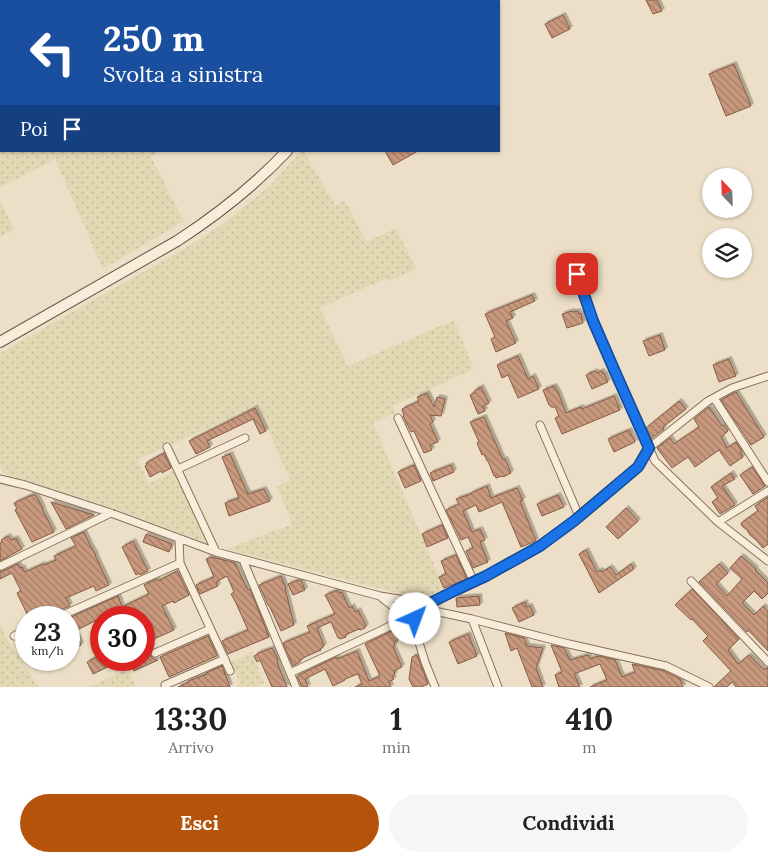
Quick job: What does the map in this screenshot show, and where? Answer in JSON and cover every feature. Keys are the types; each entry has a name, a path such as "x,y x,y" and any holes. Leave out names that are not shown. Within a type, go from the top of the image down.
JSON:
{"street":[{"path":"0,342 177,241 201,225 256,182 285,152"},
{"path":"577,274 593,321 655,462 718,522 768,561"},
{"path":"420,608 486,576 540,546 580,516 638,467 649,448 708,401 732,388 768,376"},
{"path":"714,398 768,482"},
{"path":"398,418 474,582"},
{"path":"540,426 580,516"},
{"path":"178,469 245,438"},
{"path":"167,447 216,552"},
{"path":"0,478 111,513 178,539 243,560 380,596 415,602 420,608 666,666 709,687"},
{"path":"718,522 768,491"},
{"path":"1,566 111,513"},
{"path":"178,539 180,563 230,671"},
{"path":"243,560 296,687"},
{"path":"80,607 180,563"},
{"path":"690,581 768,662"},
{"path":"380,596 410,621 418,617"},
{"path":"408,601 402,605 404,617 417,636 434,687"},
{"path":"417,636 420,608"},
{"path":"290,672 382,630 404,617"},
{"path":"472,619 498,687"},
{"path":"155,653 210,629"},
{"path":"165,685 225,659"}],"shaded area":[{"path":"0,152 160,152 151,157 184,221 103,269 55,159 0,188"},
{"path":"300,152 305,152 335,205 345,201 367,242 396,228 416,269 389,281 387,278 320,308 348,366 454,320 474,369 393,406 395,413 373,423 444,588 434,594 426,596 411,595 389,591 227,549 292,524 277,486 290,480 258,406 138,459 148,484 175,471 207,543 113,508 4,474 0,466 0,353 184,249 220,226 269,187"},
{"path":"0,200 14,229 0,237"},
{"path":"0,624 15,651 15,671 28,671 39,687 0,687"},
{"path":"252,652 264,683 257,687 236,687 240,683 231,662"},
{"path":"124,671 129,671 136,687 89,687"}],"building":[{"path":"646,0 657,0 662,11 653,14"},
{"path":"563,15 570,29 552,38 545,24"},
{"path":"734,64 751,106 726,116 709,74"},
{"path":"386,152 416,152 393,165"},
{"path":"532,295 535,301 510,312 513,318 506,321 516,343 496,352 491,339 495,337 485,314"},
{"path":"572,311 581,313 583,323 567,328 562,314"},
{"path":"660,335 665,350 649,356 643,341"},
{"path":"518,356 528,379 533,376 539,389 518,398 508,375 502,378 497,365"},
{"path":"729,359 736,376 719,382 713,365"},
{"path":"595,371 596,373 602,371 608,382 592,389 586,375"},
{"path":"554,386 566,413 581,407 582,409 614,396 620,410 562,434 555,418 559,416 555,407 549,405 543,390"},
{"path":"481,387 489,403 483,406 485,411 478,414 470,395"},
{"path":"736,392 764,437 751,445 721,400"},
{"path":"427,393 434,407 437,397 445,399 441,416 430,415 433,422 430,424 438,442 430,445 432,450 424,453 414,431 411,432 403,416 402,409 419,401 417,397"},
{"path":"679,401 686,409 651,439 646,428"},
{"path":"709,407 722,426 724,425 728,431 721,437 727,448 736,442 742,451 740,452 743,457 730,466 719,450 695,467 688,457 672,468 657,448 670,438 674,444 699,427 694,419"},
{"path":"255,408 266,431 260,434 253,419 207,441 210,447 196,454 189,441"},
{"path":"484,417 503,460 505,459 511,473 503,477 496,478 494,476 484,454 482,455 477,443 479,442 470,422"},
{"path":"629,430 635,442 614,452 608,439"},
{"path":"164,453 171,468 150,477 145,466 147,465 146,463"},
{"path":"230,454 248,494 264,489 270,501 229,516 225,503 239,498 222,457"},
{"path":"414,465 421,481 405,488 398,472"},
{"path":"451,465 454,472 433,481 430,473"},
{"path":"752,467 765,486 753,494 740,475"},
{"path":"731,473 735,479 722,486 735,505 720,514 712,502 718,498 711,487"},
{"path":"487,486 491,498 517,488 523,500 520,501 536,541 521,547 502,502 479,512 476,505 463,511 472,532 480,529 485,540 480,542 488,562 473,568 466,551 473,548 468,537 461,540 446,510 459,504 456,499"},
{"path":"35,495 38,499 54,532 32,542 15,510 17,509 14,503"},
{"path":"558,495 564,507 542,516 537,504"},
{"path":"768,497 768,544 763,548 741,523 758,511 755,506"},
{"path":"51,502 94,515 66,529"},
{"path":"626,508 638,521 618,539 606,527"},
{"path":"442,525 448,538 427,547 422,534"},
{"path":"84,532 109,585 96,591 94,586 66,598 70,606 23,606 17,593 21,591 12,573 0,579 0,571 18,564 25,572 56,560 54,556 76,546 71,538"},
{"path":"146,534 172,544 169,552 143,542"},
{"path":"8,536 11,540 16,538 22,549 0,561 0,543 2,542 1,540"},
{"path":"133,541 148,571 140,575 139,573 136,575 122,547"},
{"path":"586,550 597,572 600,570 602,572 610,567 616,575 631,564 634,569 599,593 579,554"},
{"path":"456,555 467,579 444,588 439,577 446,574 441,561"},
{"path":"741,556 768,583 768,593 762,599 754,591 742,603 754,615 763,606 768,612 768,651 699,582 719,564 728,573 716,584 727,596 742,579 730,568"},
{"path":"212,557 235,563 246,587 248,590 250,589 269,637 228,654 222,641 248,630 231,594 234,592 227,576 216,582 218,586 200,594 196,585 214,577 206,559"},
{"path":"177,571 189,595 174,603 173,601 162,606 174,630 155,638 155,606 124,606 149,594 144,585 157,579 158,581"},
{"path":"281,576 286,588 294,625 281,631 259,585"},
{"path":"301,580 305,590 293,595 288,584"},
{"path":"692,589 739,639 728,650 738,664 749,655 764,670 768,667 768,687 736,687 732,682 727,687 714,687 731,671 703,641 708,636 675,605"},
{"path":"338,590 340,593 342,592 349,608 352,606 355,612 358,610 366,626 365,628 345,635 346,637 340,639 331,622 317,628 324,646 321,650 305,657 293,666 283,643 310,632 307,626 335,614 325,595"},
{"path":"118,596 122,606 96,606"},
{"path":"479,596 480,605 457,607 456,598"},
{"path":"525,602 526,607 530,606 534,615 519,622 512,608"},
{"path":"90,609 90,624 80,628 80,613"},
{"path":"394,630 398,640 394,642 395,645 393,647 402,667 394,671 395,674 392,676 394,679 389,682 391,687 355,687 362,684 358,674 333,686 325,669 305,679 308,687 302,687 297,676 336,657 337,659 357,651 369,681 380,676 365,644"},
{"path":"505,633 524,638 527,646 543,648 536,668 543,687 532,687 517,648 511,651"},
{"path":"468,634 477,656 458,664 449,642"},
{"path":"208,636 217,656 169,677 160,657"},
{"path":"551,645 564,648 570,660 588,655 590,659 598,656 615,660 622,677 635,672 632,664 664,671 680,679 683,687 590,687 607,680 600,664 574,674 580,687 559,687 555,675 562,672"},
{"path":"272,648 278,659 279,668 287,687 272,687 260,660 257,662 254,656"},
{"path":"417,655 428,684 421,687 413,687 409,679 412,657"},
{"path":"222,666 230,687 178,687 188,681"}],"route":[{"path":"415,619 418,617 420,608 486,576 540,546 574,521 638,467 649,448 593,321 577,274"}]}
